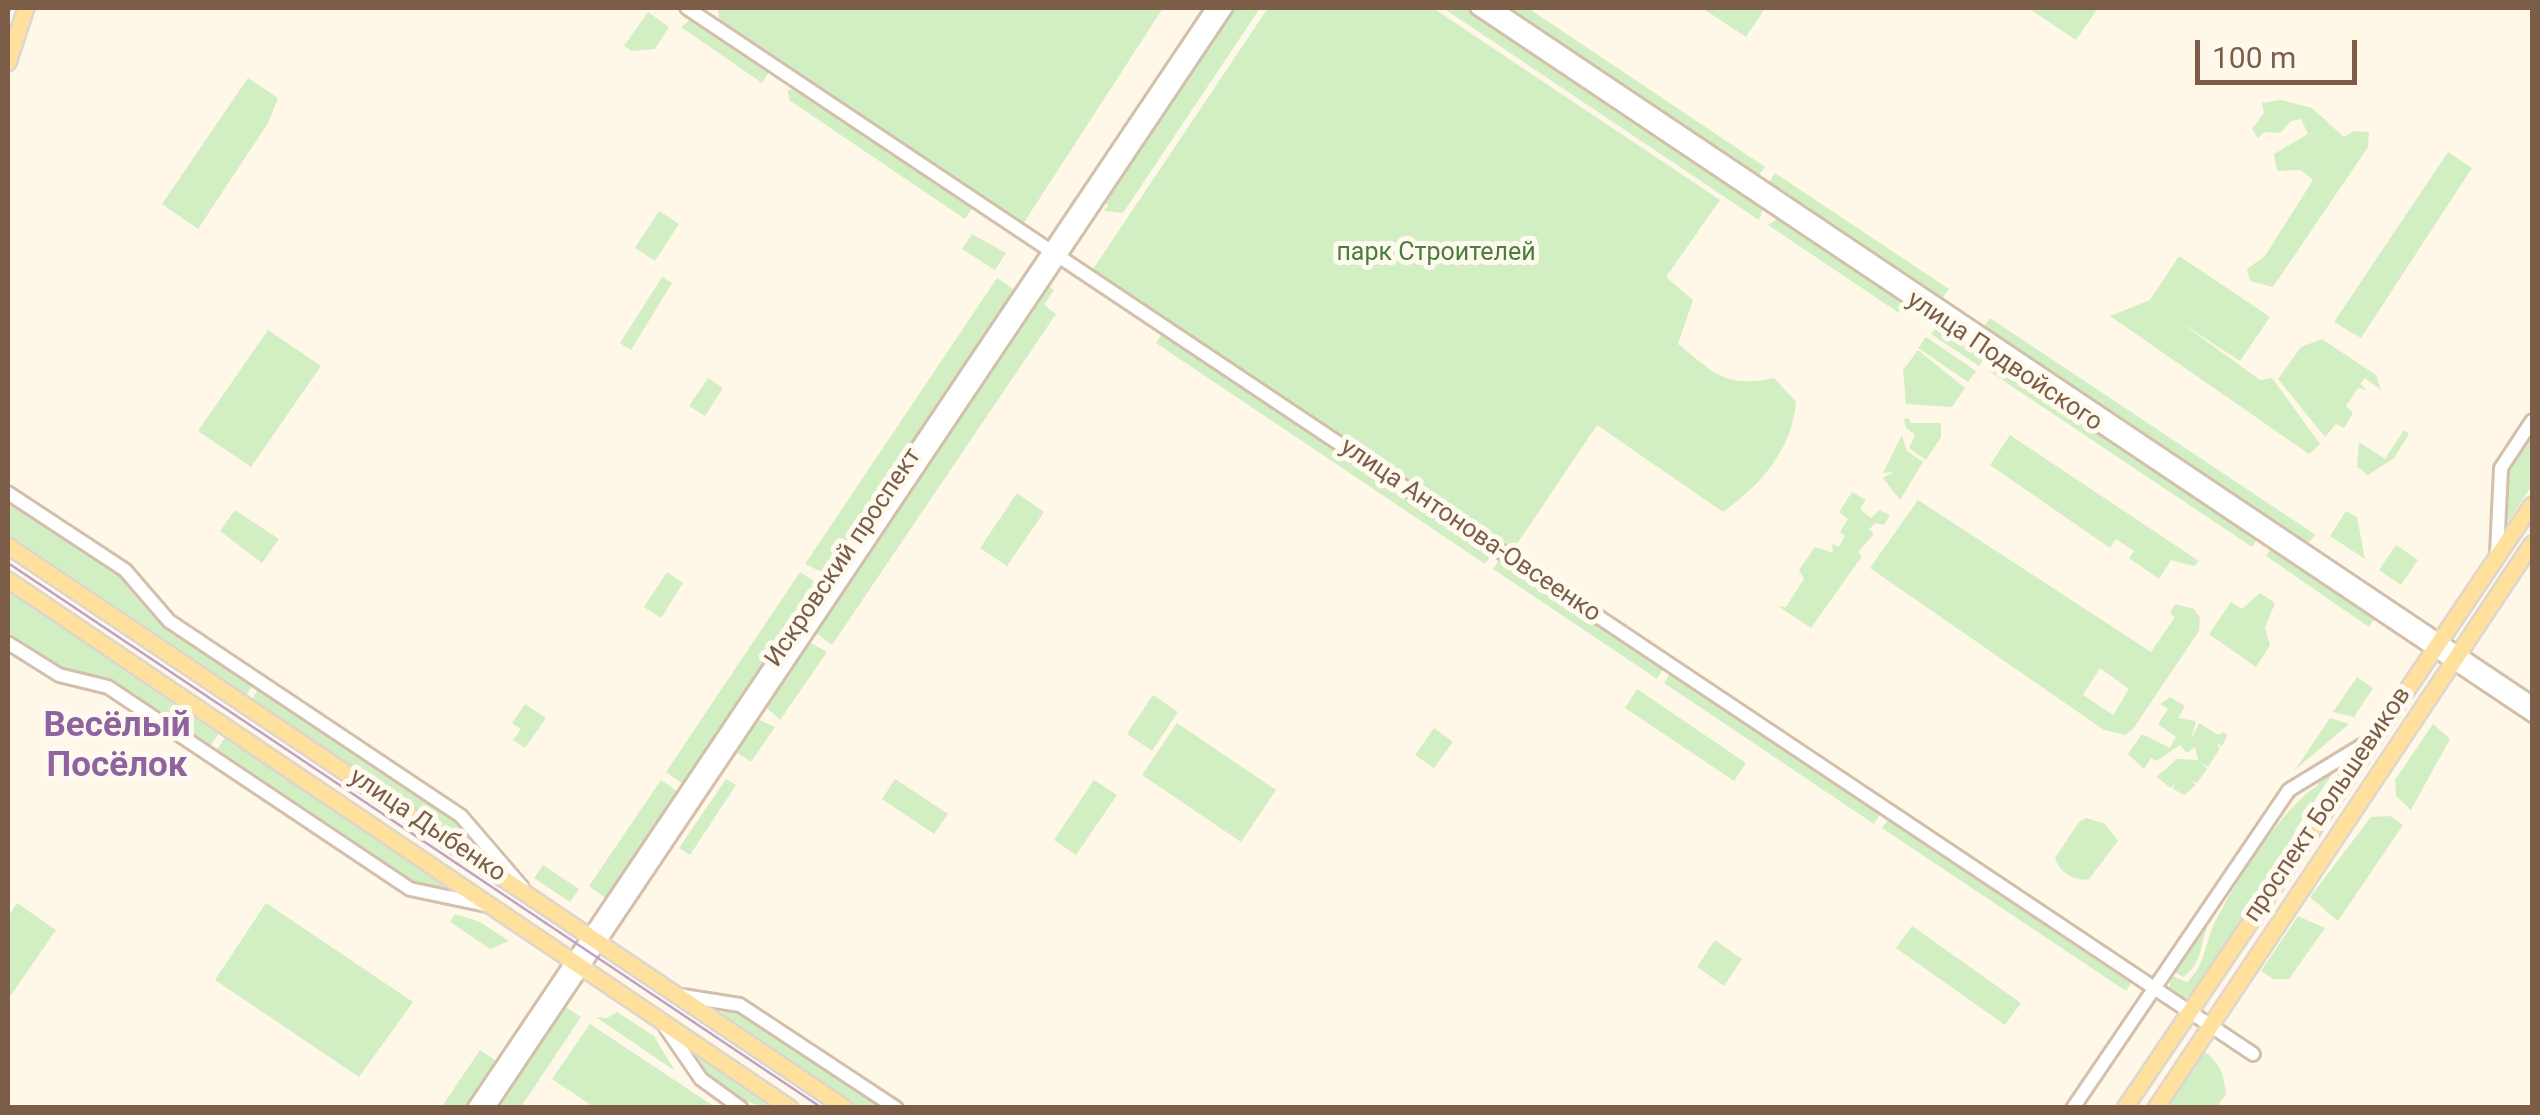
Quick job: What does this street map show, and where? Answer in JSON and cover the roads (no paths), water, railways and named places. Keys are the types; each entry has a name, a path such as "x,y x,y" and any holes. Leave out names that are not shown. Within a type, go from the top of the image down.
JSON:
{"main road":[{"path":"8,63 26,8"},
{"name":"проспект Большевиков","path":"2124,1108 2532,505"},
{"name":"проспект Большевиков","path":"2156,1108 2458,658 2526,565 2532,544"},
{"name":"улица Дыбенко","path":"8,546 845,1108"},
{"name":"улица Дыбенко","path":"8,580 790,1108"}],"street":[{"name":"улица Антонова-Овсеенко","path":"686,8 2254,1054"},
{"name":"Искровский проспект","path":"1055,254 1212,8"},
{"name":"Искровский проспект","path":"488,1108 596,938 1055,254 1226,8"},
{"name":"улица Подвойского","path":"1477,8 2436,644 2532,703"},
{"name":"улица Подвойского","path":"1495,8 2436,644"},
{"path":"2497,553 2501,468 2532,420"},
{"path":"8,493 125,570 169,621 460,816 526,892"},
{"path":"8,643 59,675 108,687 410,889 487,905"},
{"name":"улица Подвойского","path":"2458,658 2532,714"},
{"path":"2073,1108 2288,790 2371,740"},
{"name":"Искровский проспект","path":"474,1108 578,965"},
{"path":"683,996 752,1011 896,1108"},
{"path":"662,1022 701,1079 741,1108"}],"tram line":[{"path":"8,14 10,8"},
{"path":"8,563 822,1108"}],"district":[{"name":"Весёлый Посёлок","path":"117,747"}],"park label":[{"name":"парк Строителей","path":"1436,254"}]}
